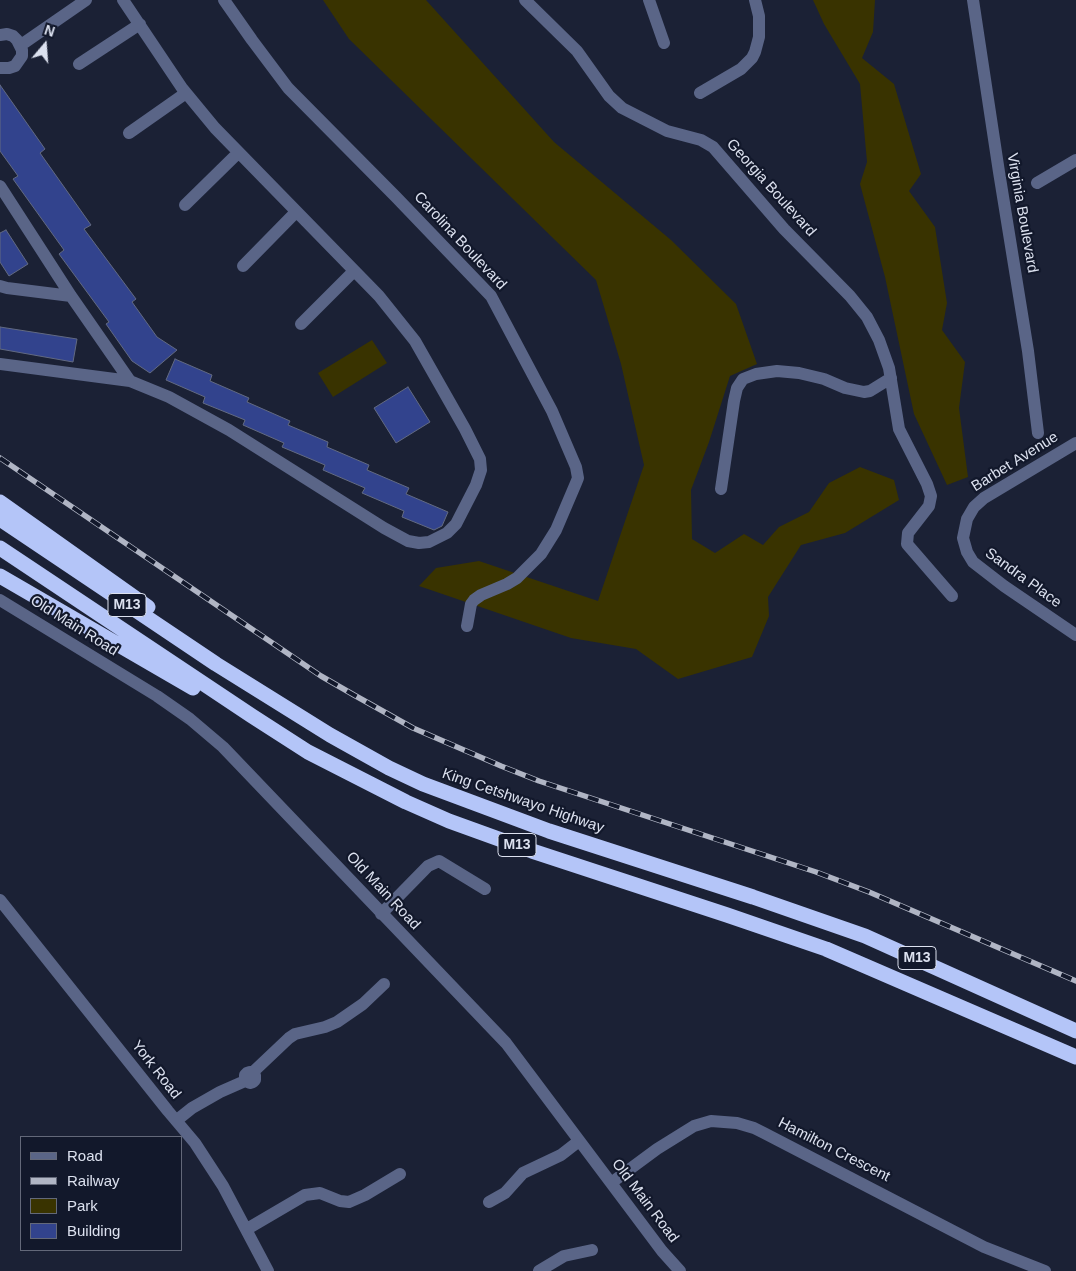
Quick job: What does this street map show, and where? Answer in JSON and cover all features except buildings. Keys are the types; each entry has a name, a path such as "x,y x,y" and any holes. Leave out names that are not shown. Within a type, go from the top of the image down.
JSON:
{"highway":[{"path":"0,502 205,648 256,688"},
{"name":"King Cetshwayo Highway","path":"0,520 216,664 330,735 423,784 549,831 729,889 865,936 1076,1031"},
{"name":"M13","path":"0,548 308,752 406,802 449,821 532,851 826,949 1076,1057"},
{"path":"0,576 215,700 252,716"}],"street":[{"path":"20,44 71,4 86,0"},
{"path":"0,364 130,381 169,397 229,430 384,528 408,541 429,542 447,533 456,524 476,485 481,470 480,459 415,341 379,296 215,128 186,93 123,0"},
{"name":"Carolina Boulevard","path":"224,0 288,88 491,296 552,411 576,467 578,478 576,483 556,530 541,554 507,584 474,600 467,626"},
{"name":"Georgia Boulevard","path":"525,0 577,51 609,96 622,108 667,131 701,140 713,147 784,229 850,296 867,317 883,349 891,378 899,429 927,484 930,496 929,506 908,533 908,544 952,596"},
{"path":"649,0 664,42"},
{"path":"700,93 741,69 752,58 759,37 759,16 755,0"},
{"name":"Virginia Boulevard","path":"973,0 1028,352 1038,433"},
{"path":"0,22 4,35 17,40 20,44 22,56 19,62 9,68 0,68"},
{"path":"79,64 140,24"},
{"path":"130,134 186,93"},
{"path":"185,205 238,153"},
{"path":"1037,183 1076,160"},
{"path":"0,186 71,296 130,381"},
{"path":"243,266 296,212"},
{"path":"301,324 354,271"},
{"path":"0,286 71,296"},
{"path":"721,489 734,401 737,388 743,379 756,374 777,371 799,373 864,392 870,391 891,378"},
{"name":"Barbet Avenue","path":"963,538 967,519 974,506 984,498 1076,443"},
{"name":"Sandra Place","path":"963,538 967,552 973,562 1004,586 1076,635"},
{"name":"Old Main Road","path":"0,600 190,719 223,747 506,1043 662,1251 680,1271"},
{"path":"381,914 428,866 439,861 484,889"},
{"name":"York Road","path":"0,900 195,1143 223,1186 268,1271"},
{"path":"177,1120 192,1108 249,1077 295,1034 325,1027 337,1022 363,1004 384,984"},
{"name":"Hamilton Crescent","path":"611,1183 657,1149 694,1126 711,1121 737,1123 764,1132 984,1247 1045,1271"},
{"path":"490,1202 505,1193 523,1173 561,1155 579,1140"},
{"path":"247,1229 305,1195 320,1193 349,1202 365,1195 400,1174"},
{"path":"539,1271 564,1256 592,1250"}],"green space":[{"path":"323,0 426,0 554,142 671,240 736,304 757,364 730,376 691,490 692,539 715,553 744,534 763,545 779,527 809,512 829,483 860,467 894,480 899,500 845,533 801,545 768,597 769,616 752,657 678,679 636,649 571,638 419,586 436,568 479,561 598,601 644,465 621,364 596,280 349,39"},
{"path":"813,0 875,0 873,32 862,58 894,84 921,174 909,191 935,227 947,303 942,330 965,362 959,408 968,477 947,485 914,414 885,277 860,184 867,162 860,84 824,24"},
{"path":"372,340 387,363 333,397 318,373"}],"railway":[{"path":"0,458 321,676 413,728 539,781 816,872 869,892 1076,981"}]}
